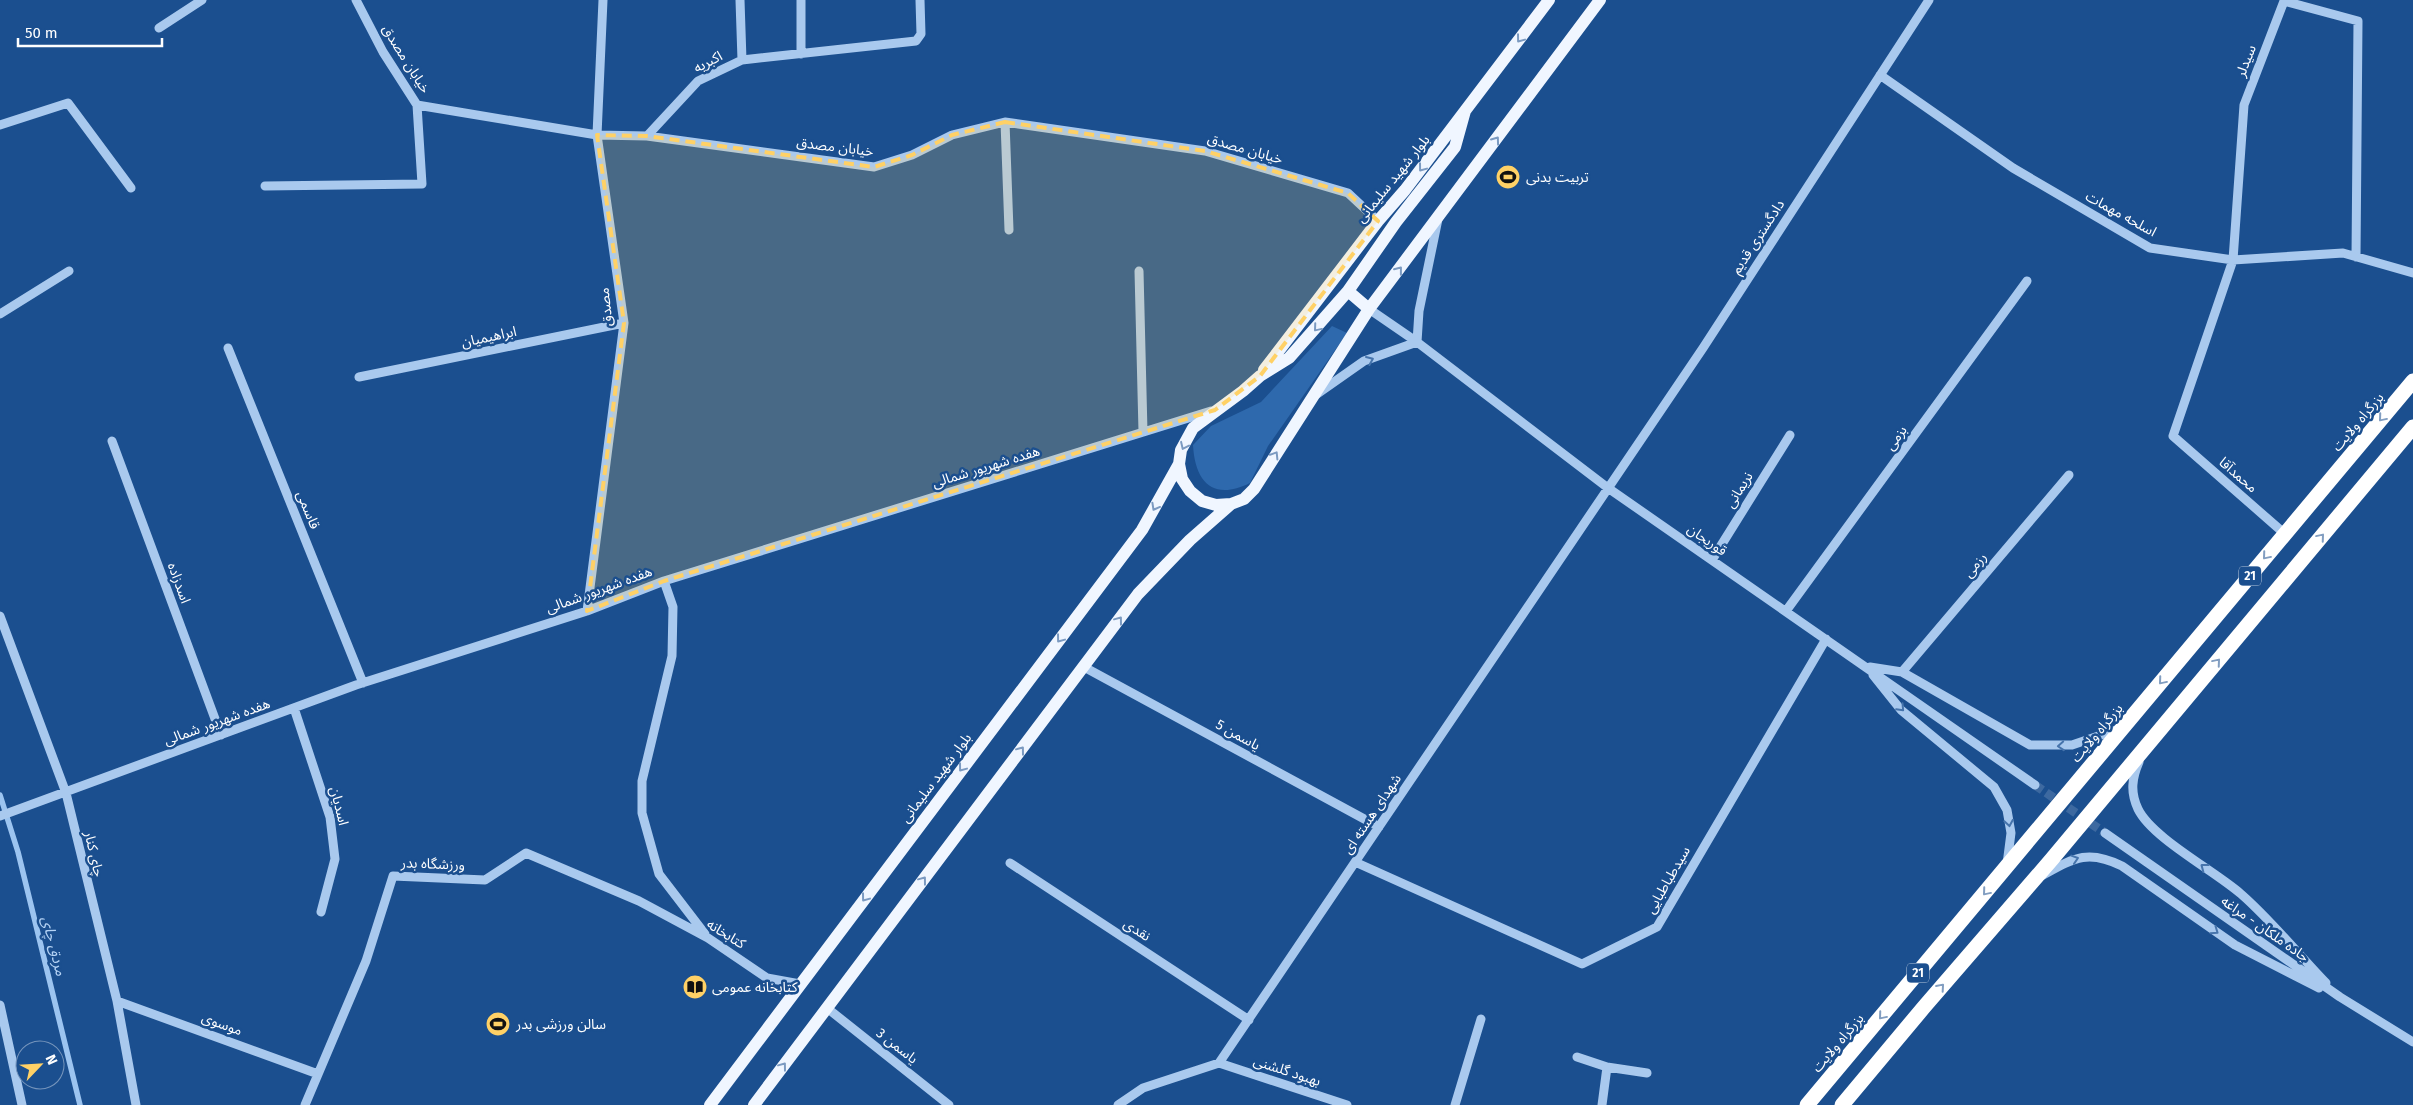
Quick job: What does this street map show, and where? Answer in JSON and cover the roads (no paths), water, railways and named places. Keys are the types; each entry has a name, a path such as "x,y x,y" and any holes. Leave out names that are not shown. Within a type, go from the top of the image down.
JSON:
{"highway":[{"name":"بزرگراه ولایت","path":"1807,1105 2413,381"},
{"name":"21","path":"1842,1105 2146,748 2413,427"}],"main road":[{"name":"بلوار شهید سلیمانی","path":"710,1105 1142,530 1179,464 1180,450 1193,428 1260,376 1378,221 1406,190 1549,0"},
{"path":"1179,464 1182,479 1196,496 1216,505 1231,504 1244,499 1254,489 1369,309 1600,0"},
{"path":"1260,376 1289,358 1348,291 1396,222 1455,146 1466,111"},
{"path":"1348,291 1369,309"},
{"path":"754,1105 1138,594 1190,540 1231,504"}],"street":[{"path":"159,28 202,0"},
{"name":"خیابان مصدق","path":"356,0 383,52 417,105 597,135 647,136 874,167 912,155 952,135 1005,122 1205,151 1348,193 1378,221"},
{"name":"مصدق","path":"587,611 624,323 597,135 603,0"},
{"name":"اکبریه","path":"647,136 698,81 742,60 740,0"},
{"path":"801,0 801,54"},
{"path":"742,60 916,41 921,34 920,0"},
{"name":"دادگستری قدیم","path":"1608,488 1703,348 1929,0"},
{"name":"سیدلر","path":"2173,436 2233,260 2244,105 2284,1 2358,20 2356,257"},
{"name":"اسلحه مهمات","path":"1880,75 2013,168 2150,248 2233,260 2343,253 2413,273"},
{"path":"0,125 68,103 131,188"},
{"path":"265,186 422,184 417,105"},
{"path":"1005,122 1009,230"},
{"path":"1314,396 1364,361 1417,342 1419,311 1438,219"},
{"path":"0,314 69,271"},
{"path":"1139,271 1143,432"},
{"name":"بزمی","path":"1786,611 2027,281"},
{"name":"قوریجان","path":"1369,309 1417,342 1608,488 2036,785"},
{"name":"ابراهیمیان","path":"359,377 624,323"},
{"name":"قاسمی","path":"228,348 363,683"},
{"name":"هفده شهریور شمالی","path":"0,816 363,683 587,611 664,581 1215,410"},
{"name":"نریمانی","path":"1712,560 1790,435"},
{"name":"محمدآقا","path":"2173,436 2285,534"},
{"name":"اسدزاده","path":"112,441 221,735"},
{"name":"رزمی","path":"1902,672 2069,475"},
{"name":"شهدای هسته ای","path":"1219,1063 1608,488"},
{"path":"664,581 673,607 672,656 642,781 642,814 659,874 708,938"},
{"name":"چای کنار","path":"0,616 66,792 116,1001 136,1105"},
{"name":"سیدطباطبایی","path":"1356,862 1582,964 1656,927 1826,639"},
{"name":"یاسمن 5","path":"1084,667 1379,827"},
{"path":"1866,667 1902,672 2030,745 2072,745 2124,727"},
{"path":"1866,667 1901,710 1994,787 2007,810 2011,833 2006,868"},
{"name":"اسدیان","path":"294,708 330,817 335,859 320,912"},
{"path":"2146,748 2133,775 2132,791 2138,809 2149,825 2239,893 2274,925 2340,997"},
{"name":"جاده ملکان - مراغه","path":"2105,833 2340,997 2413,1042"},
{"name":"ورزشگاه بدر","path":"305,1105 366,961 393,876 484,880 526,853 638,901"},
{"path":"2032,882 2079,857 2094,856 2109,860 2122,866 2235,945 2281,970 2340,997"},
{"name":"نقدی","path":"1010,863 1249,1020"},
{"name":"کتابخانه","path":"638,901 708,938 767,978 800,984"},
{"name":"موسوی","path":"116,1001 318,1074"},
{"path":"0,1005 22,1105"},
{"name":"یاسمن 3","path":"827,1008 949,1105"},
{"path":"1455,1105 1481,1019"},
{"path":"1577,1057 1607,1067 1647,1073"},
{"path":"1118,1105 1143,1088 1219,1063"},
{"name":"بهبود گلشنی","path":"1219,1063 1347,1105"},
{"path":"1602,1105 1607,1067"}],"waterway":[{"name":"مردق چای","path":"0,795 18,852 80,1105"}],"tunnel":[{"path":"2035,785 2105,833"}],"place":[{"name":"تربیت بدنی","path":"1508,177"},
{"name":"کتابخانه عمومی","path":"695,987"},
{"name":"سالن ورزشی بدر","path":"498,1024"}]}
